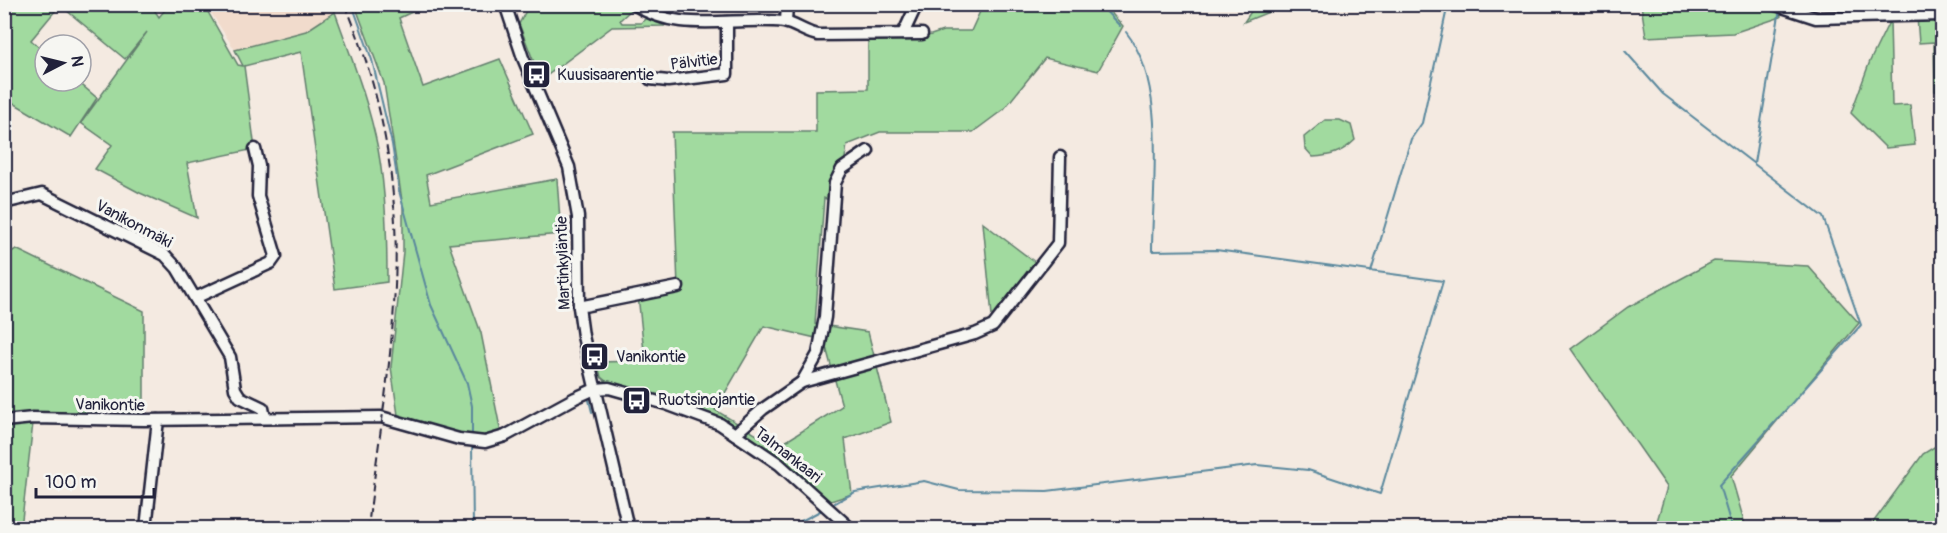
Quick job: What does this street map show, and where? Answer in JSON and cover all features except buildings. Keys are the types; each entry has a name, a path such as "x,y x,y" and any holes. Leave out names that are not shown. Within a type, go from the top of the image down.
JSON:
{"street":[{"path":"634,4 646,13 670,21 786,22 807,33 818,35 922,34"},
{"path":"786,22 787,4"},
{"path":"903,34 917,4"},
{"path":"1773,4 1816,18 1942,15"},
{"name":"Martinkyläntie","path":"506,5 523,58 569,167 578,217 579,307 595,389 628,528"},
{"name":"Pälvitie","path":"650,79 668,81 727,74 727,22"},
{"path":"195,298 271,263 276,256 258,196 259,166 255,150"},
{"path":"802,382 818,354 825,317 835,183 842,170 868,151"},
{"path":"735,434 763,409 802,382 975,334 993,326 1059,243 1060,157"},
{"name":"Vanikonmäki","path":"4,203 42,194 165,255 177,268 230,357 235,389 240,397 263,408 265,418"},
{"path":"579,307 678,287"},
{"name":"Vanikontie","path":"4,421 33,418 159,420 381,417 459,439 485,442 505,436 595,389"},
{"name":"Talmankaari","path":"595,389 615,390 666,404 720,424 779,464 850,528"},
{"path":"146,528 159,420"}],"shaded area":[{"path":"206,5 331,5 335,12 306,31 235,50"}],"green space":[{"path":"627,4 633,8 620,20 622,23 641,23 646,18 665,26 612,27 541,80 519,24 529,5"},
{"path":"1256,4 1286,4 1286,5 1244,22"},
{"path":"5,5 60,5 37,33 33,33 31,40 33,42 33,93 91,93 97,98 71,137 5,98"},
{"path":"60,5 151,5 159,17 169,5 204,5 238,65 243,66 235,50 306,31 335,12 365,97 378,149 386,216 387,282 335,289 301,52 244,66 255,149 187,163 197,218 140,193 95,169 112,145 81,123 147,32 125,59"},
{"path":"355,5 427,5 399,18 423,87 500,59 533,134 426,175 431,202 557,179 561,234 449,244 481,333 501,433 505,436 459,439 398,415 391,367 403,252 403,207 384,83"},
{"path":"983,5 1104,5 1123,26 1098,71 1045,58 1004,109 973,132 880,132 847,145 838,204 824,198 815,324 868,332 891,422 845,439 852,494 825,503 784,461 715,415 607,382 601,377 597,362 645,361 638,295 678,287 672,132 816,132 816,90 868,89 868,40 922,38 943,31 971,31","holes":["764,326 824,340 842,406 777,447 715,410"]},
{"path":"1641,5 1770,5 1780,9 1781,17 1733,33 1646,37"},
{"path":"1893,5 1942,5 1942,92 1935,91 1934,42 1919,43 1917,17 1890,17"},
{"path":"1890,20 1892,106 1910,105 1915,145 1886,148 1851,113 1870,61"},
{"path":"1325,120 1340,120 1351,125 1355,140 1336,153 1313,157 1305,148 1304,137"},
{"path":"983,223 1040,266 993,326"},
{"path":"16,249 144,311 144,420 22,413 20,418 33,423 21,528 5,528 4,256"},
{"path":"1714,261 1808,266 1859,323 1731,476 1746,528 1655,528 1667,487 1571,349 1628,307"},
{"path":"1942,442 1942,528 1869,528 1923,454"}],"waterway":[{"path":"352,4 372,60 392,144 399,191 431,305 467,383 472,406 472,434"},
{"path":"1099,4 1120,26"},
{"path":"1371,272 1411,139 1422,123 1448,4"},
{"path":"1754,163 1780,9"},
{"path":"835,503 855,492 924,481 959,490 1047,491 1257,465 1308,470 1380,494 1443,281 1216,250 1152,251 1155,168 1153,108 1148,80 1139,54 1126,32"},
{"path":"1625,51 1663,94 1823,217 1861,325 1719,485 1732,528"},
{"path":"589,400 592,412"},
{"path":"472,445 473,528"},
{"path":"788,528 822,510"}],"railway":[{"path":"345,4 355,28 378,104 392,181 396,246 388,368 368,528"}],"place":[{"name":"Kuusisaarentie","path":"536,75"},
{"name":"Vanikontie","path":"595,357"},
{"name":"Ruotsinojantie","path":"637,400"}]}
